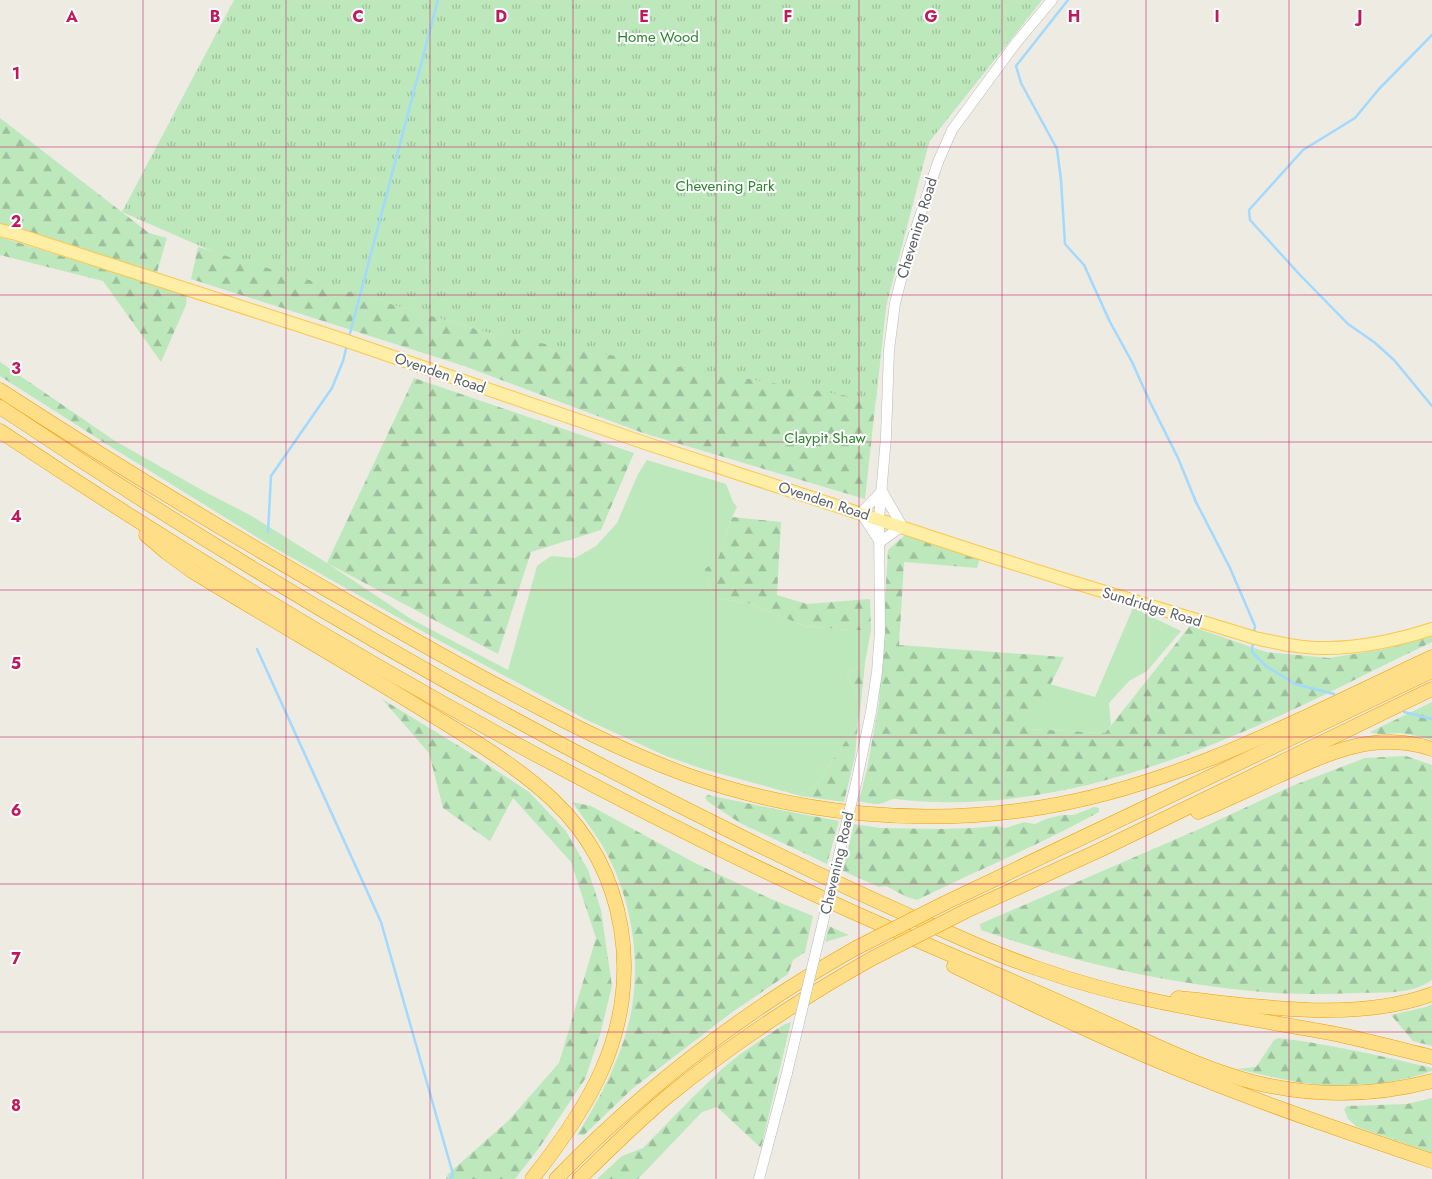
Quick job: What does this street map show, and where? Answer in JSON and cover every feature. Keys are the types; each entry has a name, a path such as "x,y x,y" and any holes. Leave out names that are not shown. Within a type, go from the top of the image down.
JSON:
{"highway":[{"path":"0,390 125,469 295,571 543,710 594,736 654,762 721,786 790,804 873,815 947,816 1016,811 1076,800 1138,785 1208,760 1275,731 1432,657"},
{"path":"0,407 135,495 298,596 461,689 612,771 768,849 924,923 1011,959 1112,991 1186,1008 1336,1034 1432,1057"},
{"path":"0,431 108,503 284,612 461,713 676,827 845,909 941,960 1170,1066 1272,1105 1432,1161"},
{"path":"108,503 166,552 192,571 427,712 526,777 548,795 565,813 593,851 604,871 617,906 622,934 625,967 621,1013 611,1048 591,1093 565,1134 532,1179"},
{"path":"556,1179 620,1116 691,1056 772,998 856,948 945,903 1432,670"},
{"path":"579,1179 637,1123 728,1049 797,1002 872,958 966,911 1100,850 1432,688"},
{"path":"1100,850 1186,817 1300,766 1351,747 1388,741 1413,744 1432,749"},
{"path":"845,909 1031,989 1189,1060 1233,1076 1280,1088 1303,1092 1327,1093 1366,1092 1432,1082"},
{"path":"1112,991 1267,1007 1320,1010 1379,1007 1400,1004 1432,994"}],"main road":[{"name":"Ovenden Road","path":"0,230 344,340 652,445 879,519"},
{"name":"Sundridge Road","path":"879,519 1066,580 1254,638 1282,644 1325,648 1349,647 1388,642 1432,629"}],"street":[{"name":"Chevening Road","path":"759,1179 787,1072 857,779 871,712 880,632 879,519 886,437 889,350 895,303 909,249 935,171 952,130 1016,43 1052,0"},
{"path":"882,491 902,526 880,542 861,513 882,491"}],"green space":[{"name":"Chevening Park","path":"234,0 1042,0 929,142 886,306 876,401 500,336 216,253 122,212"},
{"name":"Claypit Shaw","path":"1042,0 929,142 886,306 865,499 643,433 464,366 191,279 198,247 500,336 886,172"},
{"path":"0,118 149,233 167,238 157,272 0,224"},
{"path":"0,237 187,296 186,305 161,362 103,281 0,255"},
{"path":"0,362 115,441 111,447 0,376"},
{"path":"414,378 634,453 601,530 531,552 498,654 327,563"},
{"path":"115,441 250,515 411,619 508,670 537,566 551,556 575,558 596,546 617,523 638,474 647,460 726,484 737,507 718,559 706,579 715,598 753,604 804,626 871,630 865,663 847,675 861,703 858,723 815,786 801,796 703,769 666,756 587,720 438,640 273,547 111,447"},
{"path":"732,517 781,522 777,595 807,604 870,599 871,630 804,626 753,604 715,598 706,579 705,569 718,559"},
{"path":"905,535 980,557 977,568 904,562 899,645 1064,657 1029,729 1105,733 1190,626 1266,652 1329,658 1385,649 1432,636 1432,642 1265,723 1199,750 1115,778 1028,796 984,801 940,802 895,799 880,804 868,803 859,801 879,703 888,550"},
{"path":"1133,608 1181,631 1147,671 1129,681 1109,703 1111,725 1105,733 1028,729 1050,684 1095,697"},
{"path":"865,663 861,703 847,675"},
{"path":"382,699 467,751 529,792 566,831 588,870 601,910 612,986 600,1035 585,1079 539,1148 515,1179 446,1179 448,1174 509,1120 559,1063 596,938 571,862 513,798 490,841 443,808 429,753"},
{"path":"1432,702 1432,740 1403,733 1380,734 1370,732"},
{"path":"858,723 855,756 844,802 801,796 815,786"},
{"path":"1406,756 1432,765 1432,980 1424,985 1396,992 1322,994 1275,993 1227,988 1156,977 1085,962 981,930 980,924 1197,830 1292,786 1365,758"},
{"path":"708,795 839,821 827,864 740,823 707,801 705,797"},
{"path":"572,802 591,806 695,863 771,899 813,916 805,952 793,960 788,974 731,1013 632,1089 584,1135 577,1135 607,1081 625,1037 633,1000 635,954 632,931 621,886 599,839"},
{"path":"1094,807 1099,808 1099,812 917,900 886,886 879,887 843,871 854,824 880,828 938,829 996,826 1006,828 1024,822 1035,824 1062,815 1074,815"},
{"path":"829,926 849,935 825,942"},
{"path":"1432,1004 1432,1046 1413,1041 1391,1015 1426,1007"},
{"path":"791,1022 761,1148 717,1107 702,1112 638,1179 597,1179 622,1156 643,1148 693,1097 739,1055 783,1025"},
{"path":"1278,1038 1375,1055 1432,1068 1432,1071 1404,1079 1375,1084 1331,1086 1297,1082 1237,1069 1256,1067 1274,1040"},
{"path":"1432,1098 1432,1153 1357,1127 1348,1119 1344,1109 1347,1106 1407,1104"}],"waterway":[{"path":"349,337 438,0"},
{"path":"1068,0 1016,66 1021,83 1057,149 1065,244 1084,265 1110,322 1132,362 1178,458 1196,502 1230,568 1255,626 1254,633"},
{"path":"1432,35 1379,89 1355,118 1303,150 1249,210 1250,220 1300,275 1348,324 1374,342 1394,360 1432,406"},
{"path":"268,532 271,476 332,388 347,345"},
{"path":"1253,641 1252,652 1266,666 1295,684 1334,694"},
{"path":"257,649 381,922 453,1174 450,1179"},
{"path":"1404,712 1432,719"}],"park label":[{"name":"Home Wood","path":"658,37"}]}
